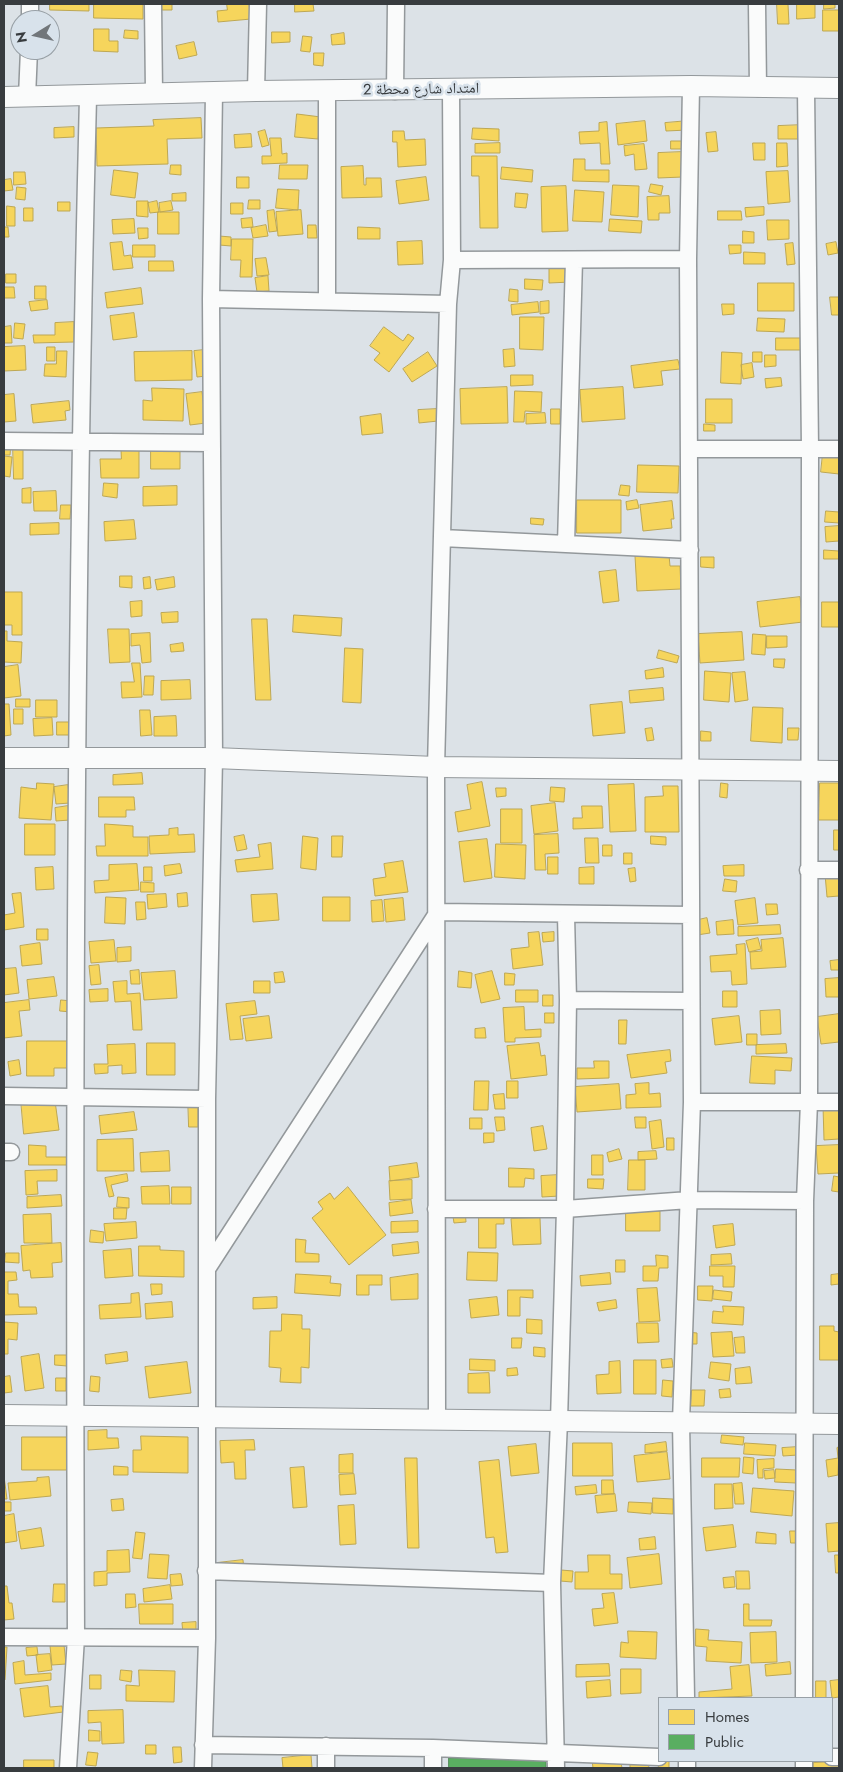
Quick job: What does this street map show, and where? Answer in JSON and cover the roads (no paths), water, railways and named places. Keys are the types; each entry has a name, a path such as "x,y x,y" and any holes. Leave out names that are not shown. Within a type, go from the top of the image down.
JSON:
{"street":[{"path":"153,4 154,93"},
{"path":"256,91 258,4"},
{"path":"395,90 396,4"},
{"path":"757,4 758,88"},
{"path":"27,97 29,60"},
{"path":"686,1697 681,1422 692,1102 688,259 691,86"},
{"name":"امتداد شارع محطة 2","path":"4,97 256,91 691,86 839,88"},
{"path":"438,1419 436,1208 438,912 436,767 448,304 452,260 451,89"},
{"path":"804,1697 805,1201 809,1102 810,449 806,89"},
{"path":"327,91 327,301"},
{"path":"203,1768 207,1638 206,1099 214,758 211,299 214,92"},
{"path":"68,1768 76,1637 76,758 79,442 88,96"},
{"path":"452,260 688,259"},
{"path":"566,544 574,260"},
{"path":"211,299 448,304"},
{"path":"4,441 212,443"},
{"path":"690,449 839,449"},
{"path":"442,538 690,550"},
{"path":"4,758 214,758 436,767 839,771"},
{"path":"808,870 839,870"},
{"path":"438,912 691,915"},
{"path":"207,1269 438,912"},
{"path":"556,1761 552,1583 560,1421 565,1209 568,1000 566,915"},
{"path":"568,1000 691,1001"},
{"path":"4,1096 206,1099"},
{"path":"692,1102 839,1102"},
{"path":"436,1208 565,1209 689,1200 805,1201"},
{"path":"4,1415 839,1424"},
{"path":"206,1571 552,1583"},
{"path":"4,1637 207,1638"},
{"path":"203,1745 433,1748 556,1761 658,1757"},
{"path":"326,1746 326,1768"},
{"path":"433,1748 433,1768"}]}
